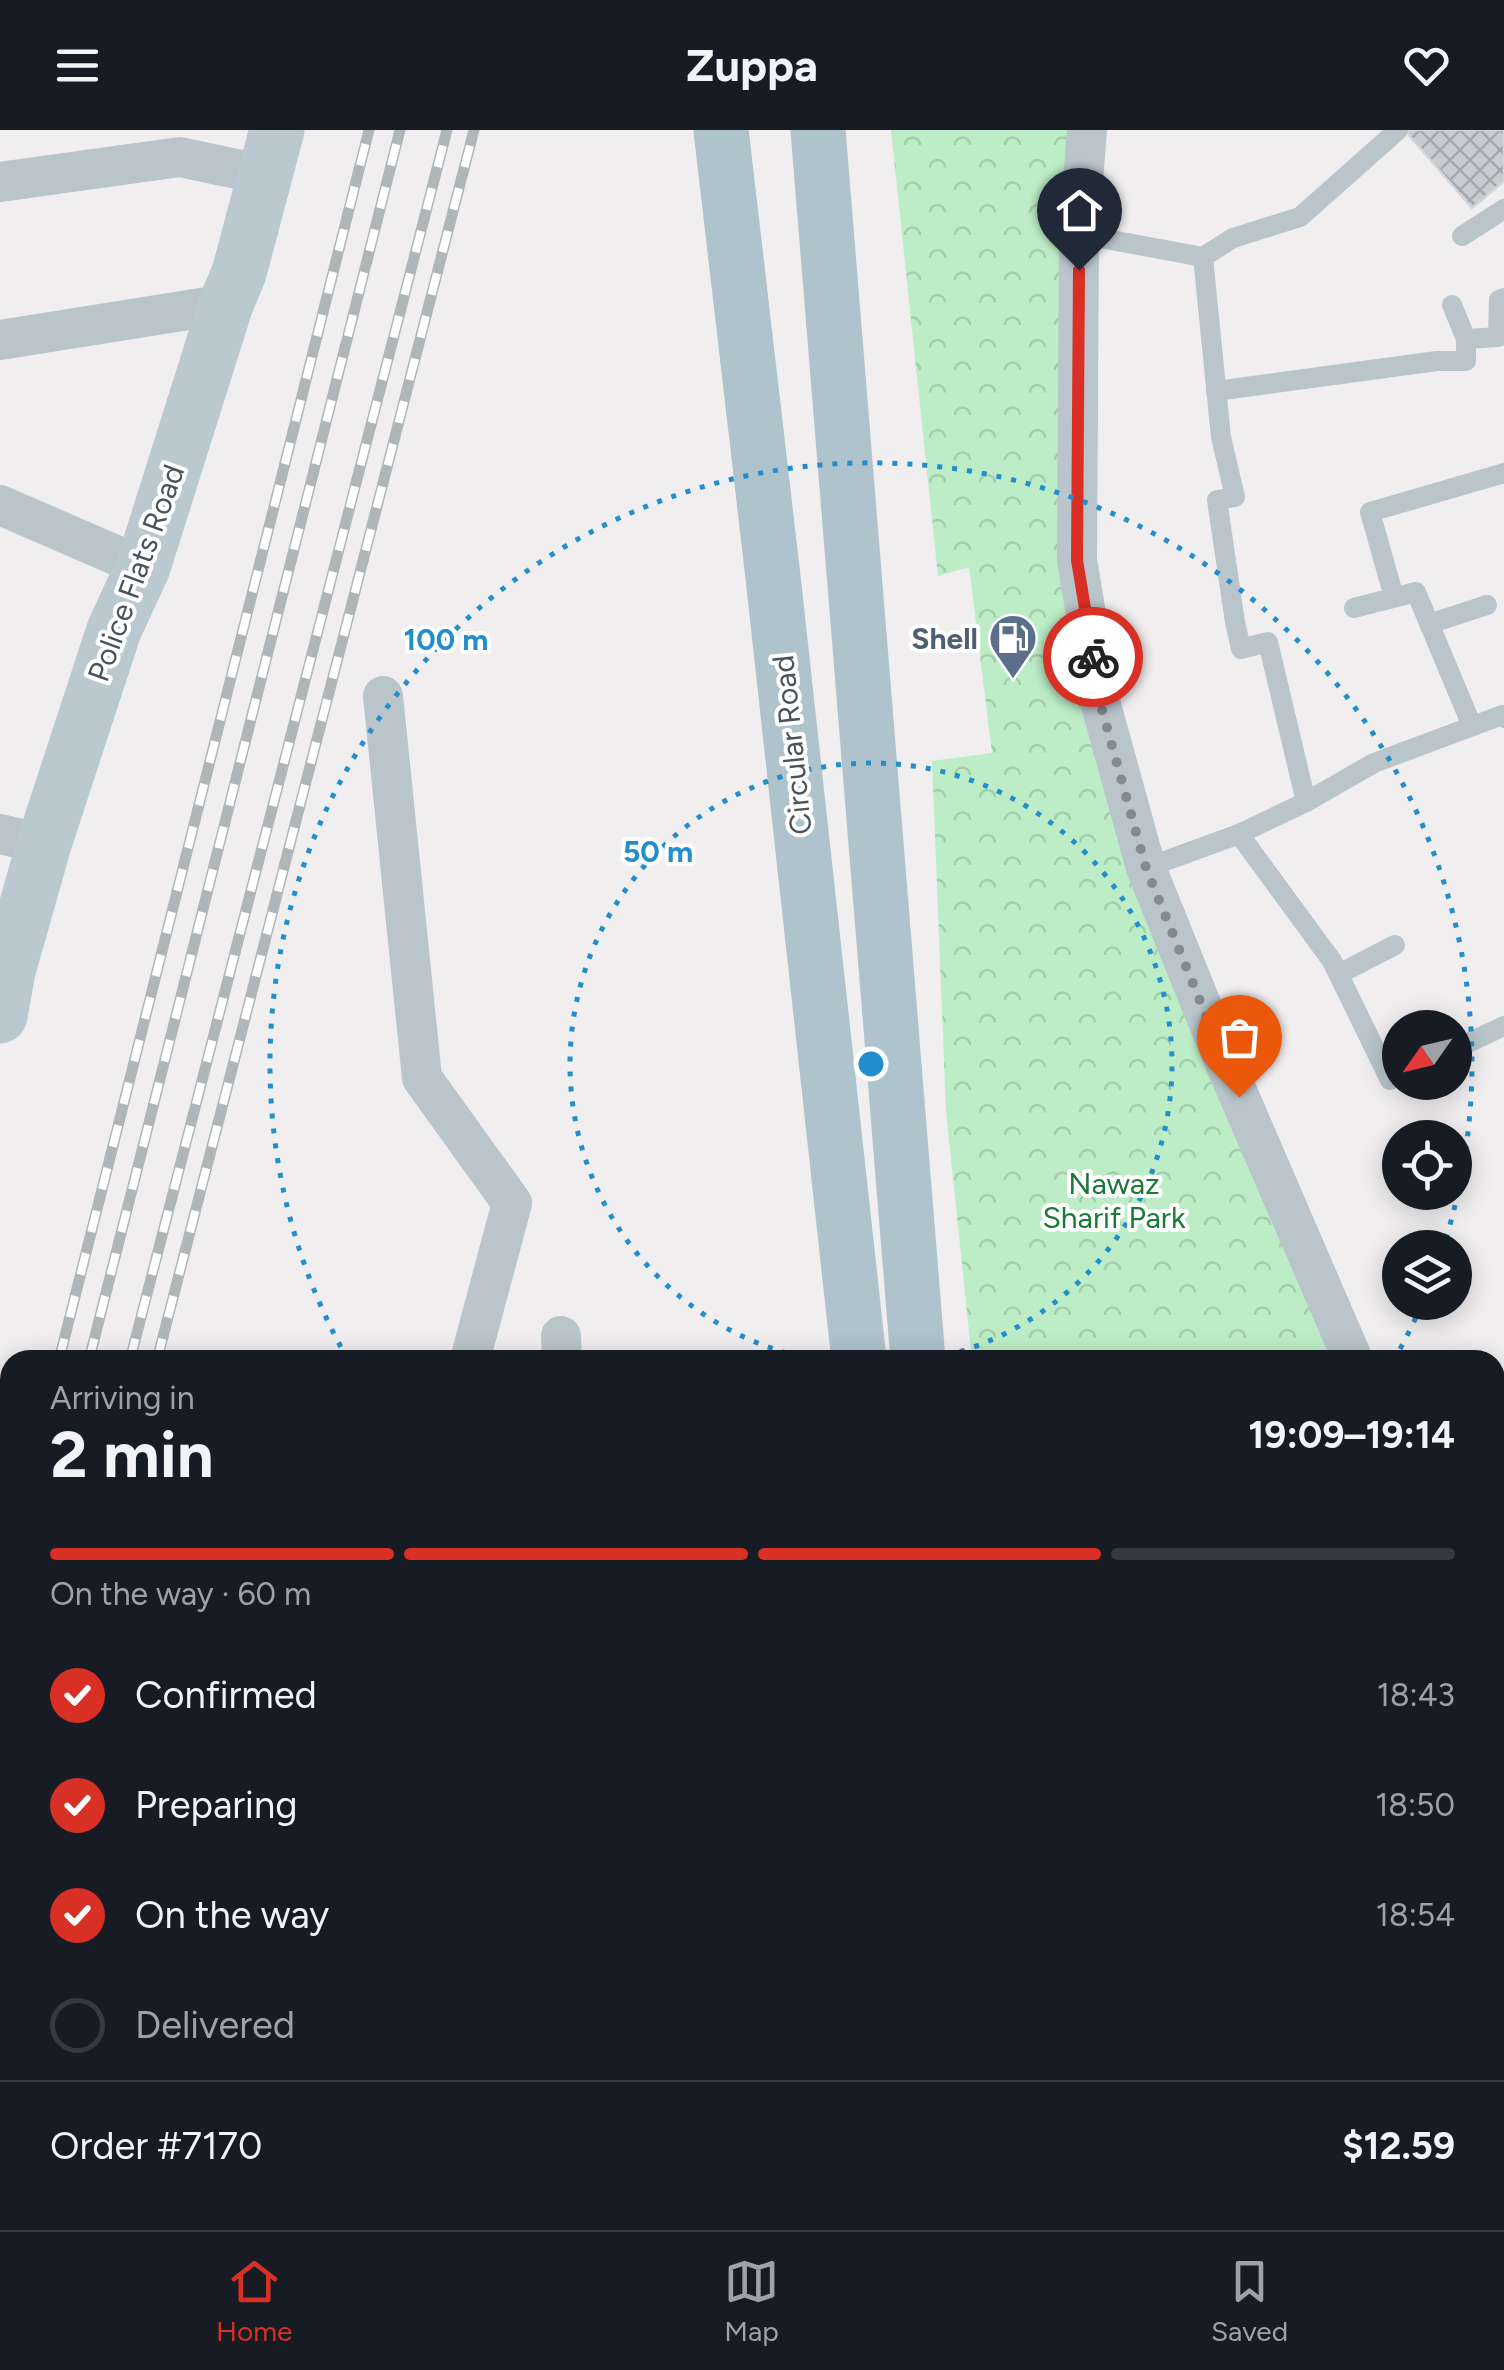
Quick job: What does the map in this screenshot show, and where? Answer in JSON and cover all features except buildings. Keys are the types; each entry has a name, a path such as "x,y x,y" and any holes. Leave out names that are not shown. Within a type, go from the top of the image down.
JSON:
{"main road":[{"name":"Circular Road","path":"721,130 858,1350"},
{"path":"818,130 917,1350"},
{"path":"773,576 855,570"}],"street":[{"path":"1087,130 1080,234 1077,560 1101,706 1146,868 1349,1350"},
{"path":"0,182 178,144 271,152"},
{"name":"Police Flats Road","path":"0,1016 22,839 142,567 238,273 271,152"},
{"path":"0,340 226,304"},
{"path":"0,505 142,567"},
{"path":"383,696 422,1078 512,1203 473,1350"}],"lane":[{"path":"1080,234 1204,257 1233,238 1300,217 1398,130"},
{"path":"1462,236 1504,209"},
{"path":"1204,257 1221,437 1234,496 1218,500 1234,622 1241,649 1268,642 1306,802"},
{"path":"1466,339 1498,338 1499,300 1504,298"},
{"path":"1216,391 1438,361 1466,361 1466,339 1452,305"},
{"path":"1394,597 1370,512 1504,473"},
{"path":"1354,608 1416,592 1472,726"},
{"path":"1429,624 1487,606"},
{"path":"1146,868 1240,834 1374,763 1502,714 1504,718"},
{"path":"1240,834 1332,961 1382,1063"},
{"path":"1339,974 1394,945"},
{"path":"1472,1041 1504,1026"}],"green space":[{"name":"Nawaz Sharif Park","path":"891,130 1082,130 1077,559 1146,868 1350,1350 971,1350 946,1111 932,761 992,753 969,567 938,576"}],"railway":[{"path":"62,1350 369,130"},
{"path":"92,1350 400,130"},
{"path":"133,1350 447,130"},
{"path":"160,1350 474,130"}],"way so far":[{"path":"1093,657 1101,706 1146,868 1239,1097"}],"place":[{"name":"Shell","path":"1013,680"}],"route":[{"path":"1079,270 1077,560 1093,657"}]}
